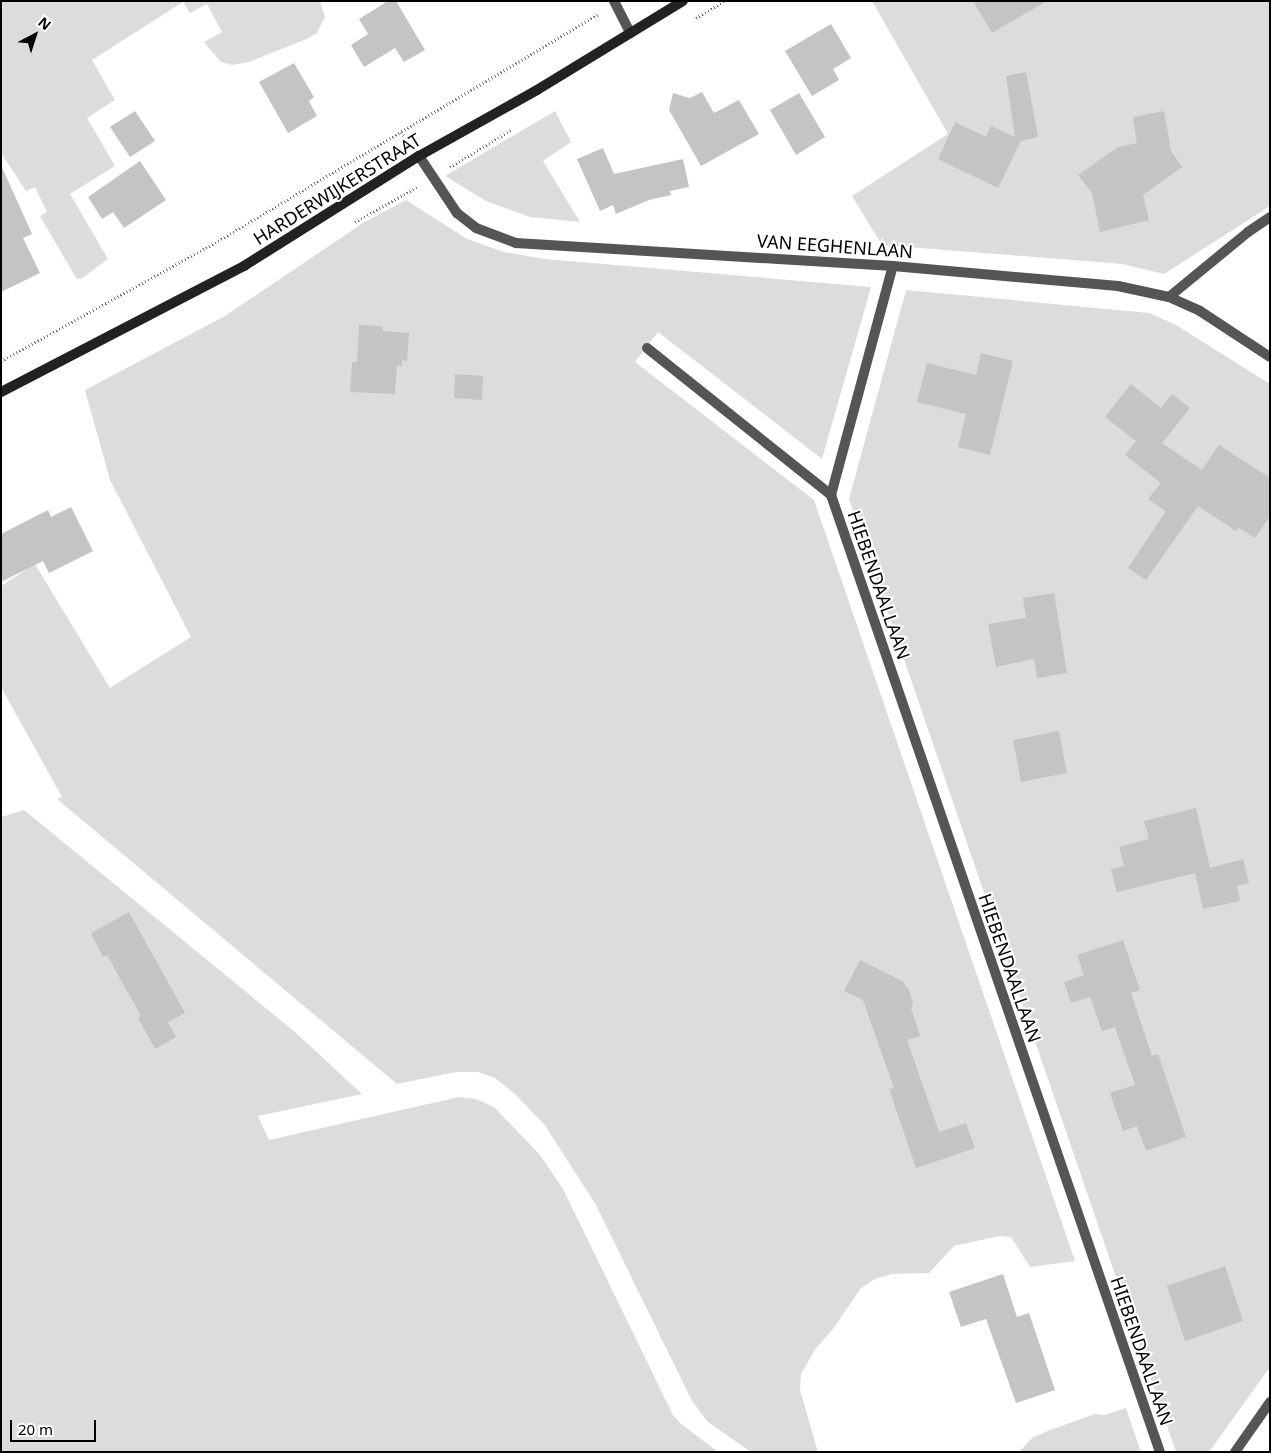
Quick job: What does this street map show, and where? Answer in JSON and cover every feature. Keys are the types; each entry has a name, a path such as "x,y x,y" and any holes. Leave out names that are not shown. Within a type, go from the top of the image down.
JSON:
{"main road":[{"name":"HARDERWIJKERSTRAAT","path":"1,392 244,266 419,156 630,34 683,1"}],"street":[{"path":"614,3 630,34"},
{"name":"VAN EEGHENLAAN","path":"419,156 457,213 476,228 516,243 893,266 1118,286 1169,297 1200,311 1270,357"},
{"path":"1169,297 1248,232 1270,217"},
{"name":"HIEBENDAALLAAN","path":"831,495 893,266"},
{"name":"HIEBENDAALLAAN","path":"647,348 831,495 1160,1452"},
{"path":"1235,1452 1270,1402"}],"path":[{"name":"HARDERWIJKERSTRAAT","path":"1,361 206,248 614,3"}],"shaded area":[{"path":"1,1 320,1 325,17 317,33 309,38 249,62 232,65 221,62 204,42 222,32 207,4 190,13 183,2 92,60 115,100 87,118 115,166 70,194 108,259 81,279 76,278 40,216 47,212 35,187 26,191 1,153"},
{"path":"872,1 1270,1 1270,206 1164,274 1122,264 882,245 852,196 948,134"},
{"path":"555,111 571,142 543,161 580,222 530,217 486,201 445,176"},
{"path":"406,200 467,239 504,252 545,259 871,287 822,459 658,332 635,362 814,500 1075,1261 1030,1267 1011,1237 999,1236 954,1246 929,1273 892,1274 875,1279 861,1288 833,1329 816,1348 801,1374 800,1390 818,1452 751,1452 708,1422 692,1401 596,1205 544,1124 515,1094 495,1078 478,1072 456,1072 397,1084 57,799 62,797 1,687 1,586 35,564 110,688 191,637 110,480 85,390 225,316 363,223"},
{"path":"906,290 1149,313 1176,325 1270,384 1270,1367 1209,1452 1176,1452 849,499"},
{"path":"24,810 295,1032 362,1094 258,1116 269,1140 459,1097 476,1099 494,1107 540,1155 563,1189 673,1415 680,1423 718,1452 1,1452 1,817"},
{"path":"1126,1408 1141,1452 1019,1452 1032,1438 1050,1430 1095,1414 1105,1415"}],"building":[{"path":"388,1 396,1 425,50 404,62 395,48 364,67 351,45 368,34 359,19"},
{"path":"973,1 1047,1 992,33"},
{"path":"831,24 851,58 833,69 839,80 812,96 785,51"},
{"path":"294,63 314,97 309,101 317,116 288,133 259,82"},
{"path":"1026,72 1038,137 1021,141 998,188 938,159 955,122 986,137 991,126 1015,137 1006,76"},
{"path":"702,92 714,113 739,100 759,134 701,166 669,110 673,93 690,98"},
{"path":"799,93 825,137 796,155 770,110"},
{"path":"135,111 155,141 130,157 110,127"},
{"path":"1164,111 1171,151 1182,167 1143,195 1149,220 1100,232 1092,193 1078,175 1118,147 1137,143 1133,117"},
{"path":"603,148 614,174 683,159 689,187 670,191 671,195 649,200 616,214 613,205 600,211 577,159"},
{"path":"140,161 166,200 124,228 113,212 102,219 88,197"},
{"path":"1,165 32,234 23,238 40,273 1,292"},
{"path":"359,325 382,326 383,331 409,333 407,361 402,360 402,366 397,366 395,394 350,392 352,362 357,362"},
{"path":"981,353 1013,361 990,455 958,447 966,414 917,402 927,363 976,375"},
{"path":"455,374 483,376 482,400 454,398"},
{"path":"1131,384 1161,408 1172,394 1190,408 1162,443 1202,470 1219,445 1270,478 1270,516 1255,538 1238,527 1236,531 1198,506 1146,580 1128,568 1166,511 1148,499 1161,483 1125,455 1136,441 1105,417"},
{"path":"71,507 93,551 49,573 43,561 1,582 1,534 48,510 51,517"},
{"path":"1054,593 1067,673 1037,678 1034,659 996,667 988,624 1026,618 1023,598"},
{"path":"1059,731 1067,773 1021,782 1013,740"},
{"path":"1196,808 1210,868 1243,859 1249,883 1237,886 1240,901 1203,909 1195,873 1117,892 1111,869 1124,866 1119,847 1149,839 1144,821"},
{"path":"129,912 185,1013 168,1022 176,1037 155,1049 138,1018 141,1016 107,955 103,957 91,933"},
{"path":"1123,940 1140,990 1131,993 1152,1056 1158,1054 1186,1137 1146,1151 1137,1126 1123,1131 1110,1093 1135,1085 1115,1027 1102,1031 1090,997 1071,1003 1064,982 1084,975 1077,955"},
{"path":"860,960 902,981 909,990 913,1003 911,1008 920,1036 907,1040 939,1132 966,1123 975,1148 916,1168 889,1089 894,1088 863,1000 844,991"},
{"path":"1225,1266 1243,1321 1185,1341 1167,1286"},
{"path":"1003,1274 1017,1317 1029,1313 1055,1390 1016,1403 986,1319 961,1327 949,1292"}]}
